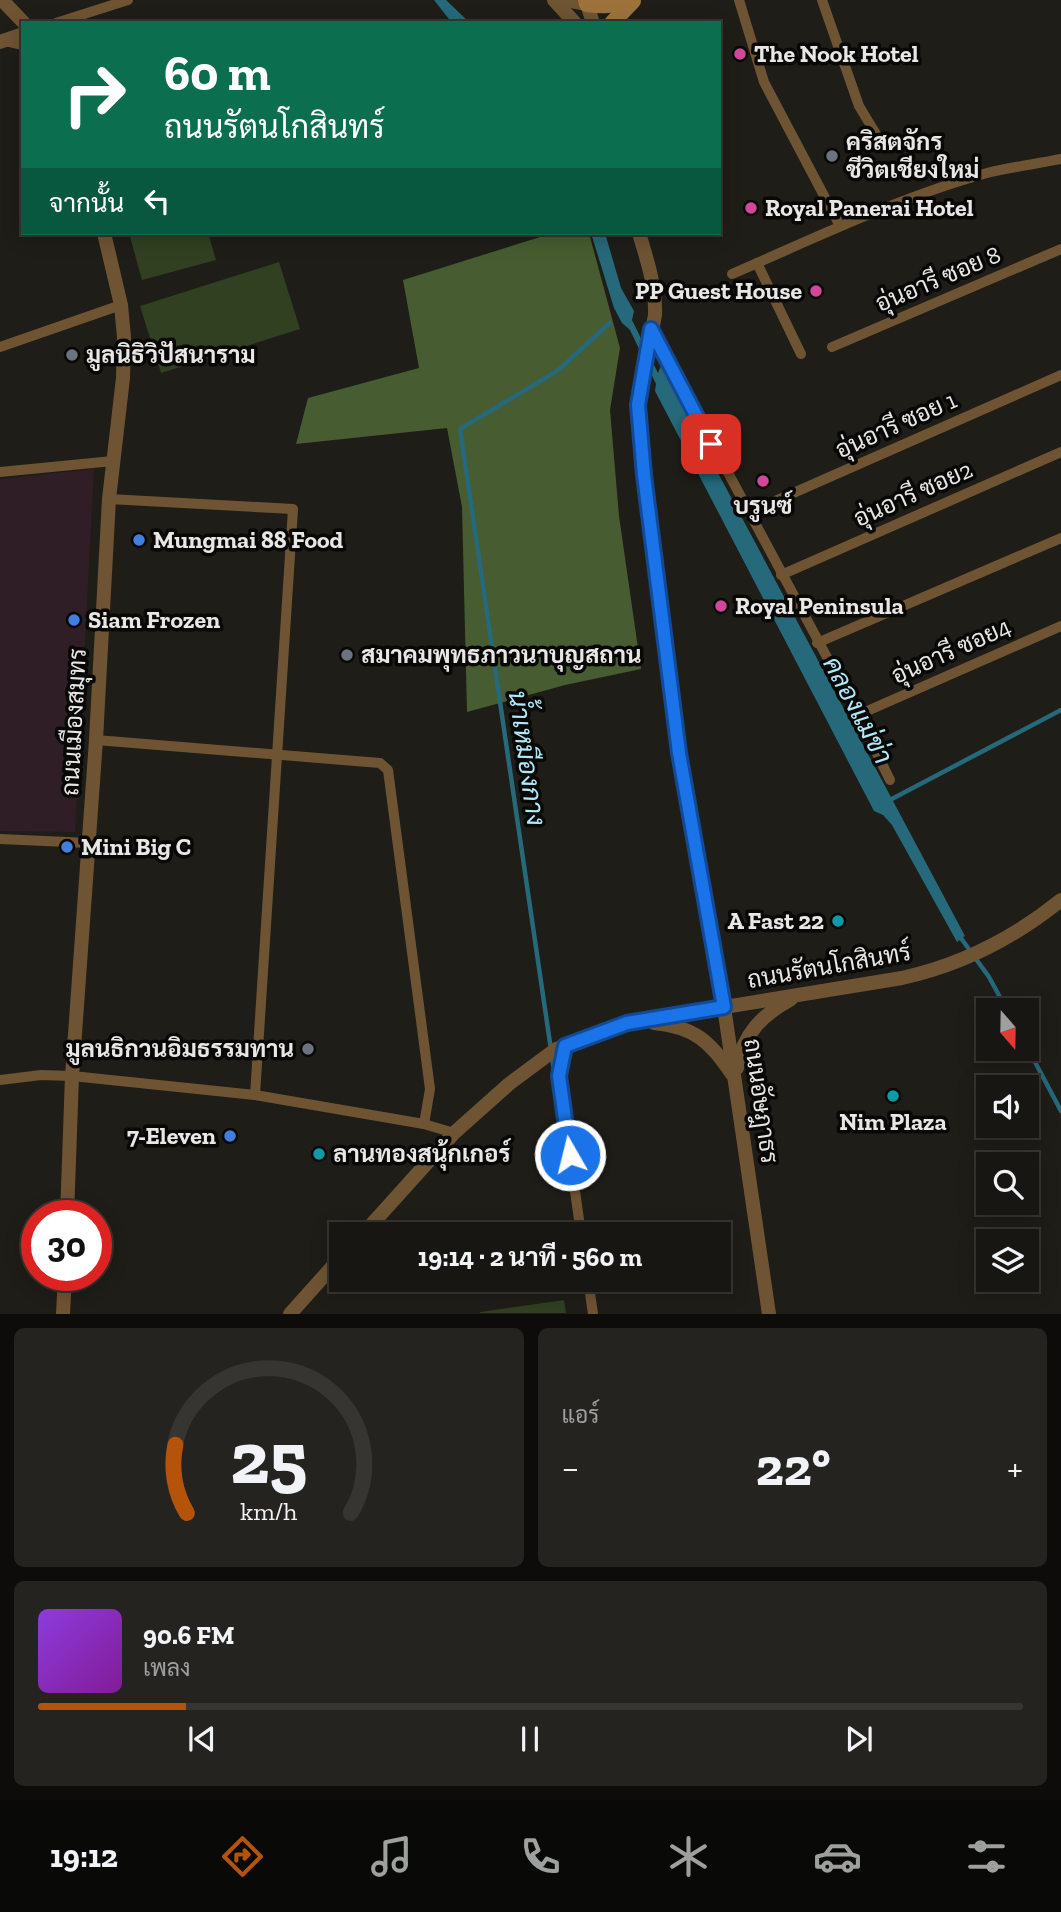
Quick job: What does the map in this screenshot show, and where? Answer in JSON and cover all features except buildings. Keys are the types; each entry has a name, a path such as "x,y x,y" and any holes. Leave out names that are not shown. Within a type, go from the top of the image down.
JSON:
{"main road":[{"path":"586,2 606,6 628,0"},
{"path":"613,21 635,0"}],"street":[{"path":"2,0 22,21"},
{"path":"62,21 128,0"},
{"path":"554,0 573,21"},
{"path":"566,0 586,2 592,21"},
{"path":"739,0 764,82 840,226"},
{"path":"822,0 859,106 882,144"},
{"path":"79,21 90,12"},
{"path":"3,42 21,35"},
{"path":"3,42 21,45"},
{"path":"732,275 840,226 963,181 1061,159"},
{"name":"ถนนเมืองสมุทร","path":"68,1200 72,1076 96,740 109,499 123,378 124,337 121,305 104,235"},
{"name":"ถนนอัษฎาธร","path":"640,235 652,274 656,301 638,405 644,475 679,753 724,1007 769,1314"},
{"name":"อุ่นอารี ซอย 8","path":"832,347 1061,249"},
{"path":"757,263 801,354"},
{"path":"0,347 121,305"},
{"path":"651,329 890,779"},
{"name":"อุ่นอารี ซอย 1","path":"748,513 1061,375"},
{"name":"อุ่นอารี ซอย2","path":"782,575 1061,452"},
{"path":"0,472 113,461"},
{"path":"109,499 293,509 255,1095"},
{"path":"817,643 1061,538"},
{"name":"อุ่นอารี ซอย4","path":"858,715 1061,626"},
{"path":"96,740 380,763 388,770 430,1089 424,1124"},
{"path":"0,839 89,843"},
{"name":"ถนนรัตนโกสินทร์","path":"374,1222 454,1133 513,1081 561,1048 635,1022 902,978 984,950 1025,927 1061,900"},
{"path":"735,1079 741,1051 750,1031 778,1006 799,995"},
{"path":"635,1022 691,1031 712,1047 735,1079"},
{"path":"561,1048 559,1076 579,1222"},
{"path":"0,1080 72,1076 255,1095 424,1124 454,1133"},
{"path":"290,1314 329,1270"},
{"path":"63,1314 64,1291"},
{"path":"590,1292 593,1314"}],"shaded area":[{"path":"94,469 75,832 0,831 0,479"}],"green space":[{"path":"130,235 209,235 216,260 142,280"},
{"path":"547,235 590,235 620,348 610,410 619,516 641,669 565,685 467,712 462,507 447,428 296,444 308,398 419,368 403,280"},
{"path":"279,262 300,329 161,373 140,306"},
{"path":"564,1300 566,1313 480,1313 480,1312"}],"water":[{"path":"434,0 446,0 468,21 450,21"},
{"path":"592,235 606,235 621,288 634,311 632,320 658,373 661,366 965,936 957,942 892,825 883,815 874,811 655,391 656,384 630,330 622,323 614,308"}],"waterway":[{"name":"น้ำเหมืองกาง","path":"555,1077 460,429 557,371 610,323"},
{"path":"888,801 1061,710"},
{"name":"คลองแม่ข่า","path":"958,934 1000,998"},
{"name":"คลองแม่ข่า","path":"1034,1061 1061,1111"}],"place":[{"name":"The Nook Hotel","path":"740,54"},
{"name":"คริสตจักร ชีวิตเชียงใหม่","path":"832,156"},
{"name":"Royal Panerai Hotel","path":"751,208"},
{"name":"PP Guest House","path":"816,291"},
{"name":"มูลนิธิวิปัสนาราม","path":"72,355"},
{"name":"บรูนซ์","path":"763,481"},
{"name":"Mungmai 88 Food","path":"139,540"},
{"name":"Royal Peninsula","path":"721,606"},
{"name":"Siam Frozen","path":"74,620"},
{"name":"สมาคมพุทธภาวนาบุญสถาน","path":"347,655"},
{"name":"Mini Big C","path":"67,847"},
{"name":"A Fast 22","path":"838,921"},
{"name":"มูลนธิกวนอิมธรรมทาน","path":"308,1049"},
{"name":"Nim Plaza","path":"893,1096"},
{"name":"7-Eleven","path":"230,1136"},
{"name":"ลานทองสนุ้กเกอร์","path":"319,1154"}],"route":[{"path":"570,1155 559,1076 565,1046 627,1023 724,1007 679,753 644,475 638,405 651,329 711,444"}]}
